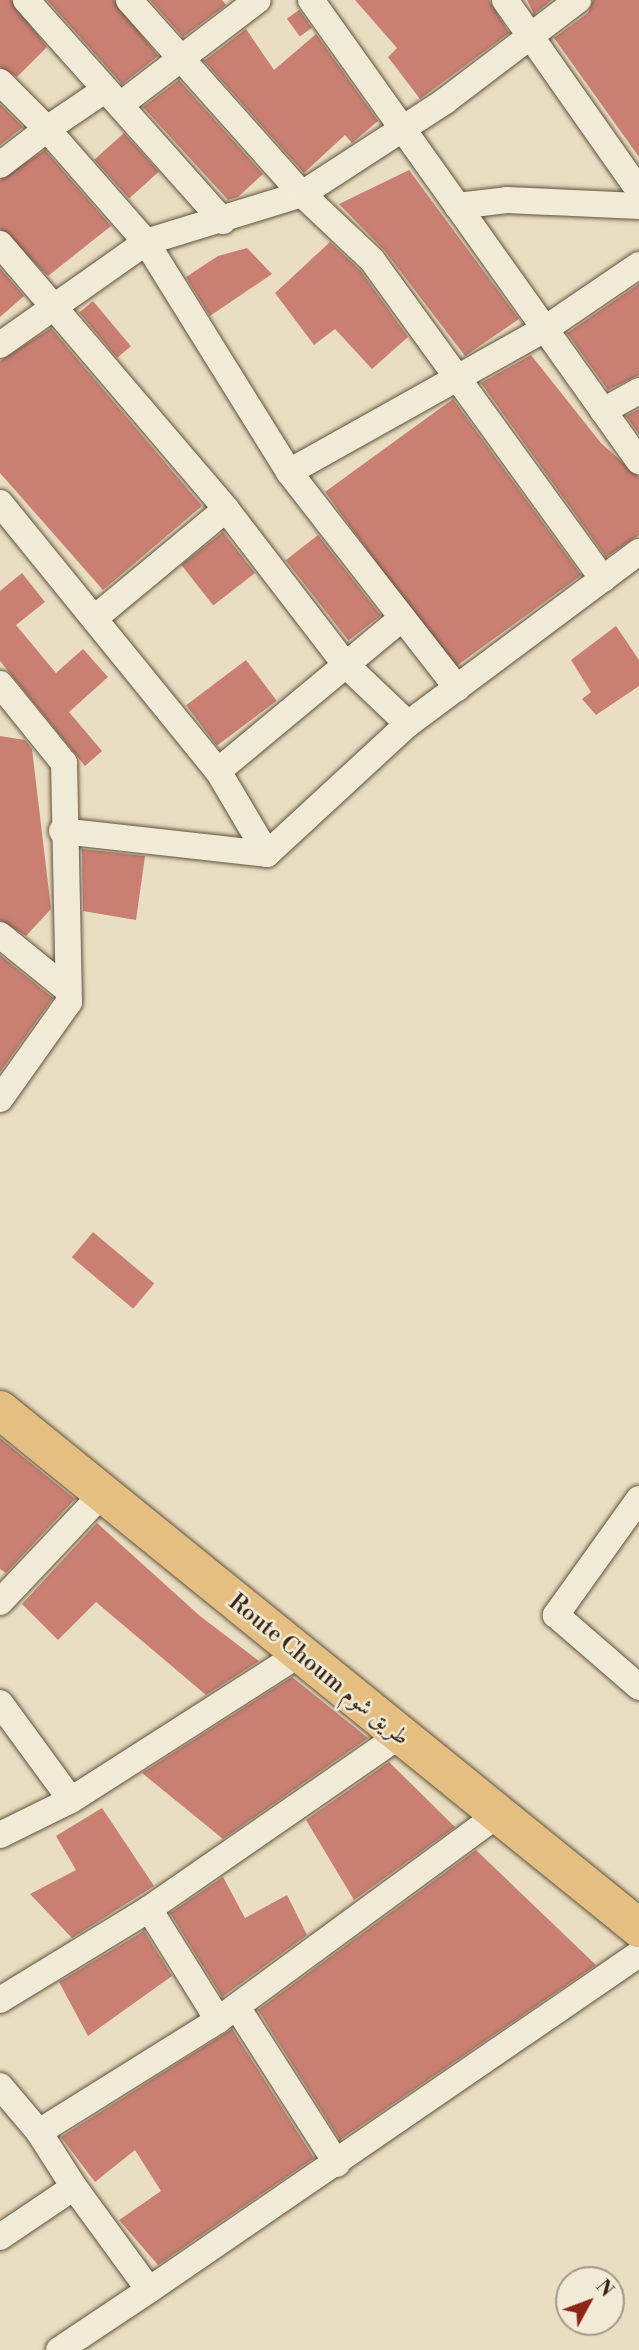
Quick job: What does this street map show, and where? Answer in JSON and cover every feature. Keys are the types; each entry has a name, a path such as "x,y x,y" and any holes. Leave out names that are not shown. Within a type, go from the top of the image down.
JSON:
{"highway":[{"name":"Route Choum طريق شوم","path":"0,1410 639,1928"}],"street":[{"path":"26,0 223,221"},
{"path":"130,0 302,194 373,260 603,579"},
{"path":"0,165 47,129 113,97 179,57 258,0"},
{"path":"311,0 639,461"},
{"path":"505,0 639,191"},
{"path":"0,345 146,242 223,221 302,194 404,130 578,0"},
{"path":"0,82 47,129 146,242 289,472 457,688"},
{"path":"457,206 507,200 639,206"},
{"path":"0,244 52,309 226,509 345,664 408,724"},
{"path":"289,472 545,329 639,265"},
{"path":"603,411 639,390"},
{"path":"0,503 96,617 218,771 267,854"},
{"path":"96,617 226,509"},
{"path":"62,831 267,854 408,724 639,552"},
{"path":"218,771 402,618"},
{"path":"0,684 64,763 62,831 69,1002 0,1100"},
{"path":"0,935 68,990"},
{"path":"0,1602 103,1493"},
{"path":"639,1499 556,1615 639,1687"},
{"path":"0,1835 71,1800 299,1654"},
{"path":"0,1703 71,1800"},
{"path":"0,2000 149,1909 400,1735"},
{"path":"38,2132 228,2013 497,1815"},
{"path":"149,1909 337,2164"},
{"path":"59,2350 337,2164 639,1954"},
{"path":"0,2086 38,2132 149,2290"},
{"path":"0,2237 74,2186"}],"building":[{"path":"0,0 11,0 47,47 17,77 0,67"},
{"path":"47,0 114,0 158,56 122,84"},
{"path":"150,0 222,0 226,5 183,37"},
{"path":"355,0 489,0 509,33 420,99 388,57 397,48"},
{"path":"527,0 552,0 534,14"},
{"path":"593,0 639,0 639,157 554,38 588,13"},
{"path":"299,10 312,28 300,37 287,19"},
{"path":"246,29 274,70 316,34 378,121 352,143 345,135 304,173 204,61"},
{"path":"179,80 263,174 238,197 228,200 143,107"},
{"path":"0,104 23,127 0,145"},
{"path":"124,133 159,172 129,198 94,160"},
{"path":"45,150 111,226 48,276 0,229 0,180"},
{"path":"409,170 519,319 465,356 385,251 339,204"},
{"path":"330,242 360,270 408,337 372,369 335,329 314,345 275,293"},
{"path":"247,248 272,274 210,316 186,277 218,256"},
{"path":"0,268 24,296 0,317"},
{"path":"639,284 639,375 608,390 567,333"},
{"path":"93,301 131,346 117,358 79,313"},
{"path":"51,328 202,506 103,590 0,473 0,361"},
{"path":"531,355 601,443 639,477 639,535 606,557 481,383"},
{"path":"453,399 581,575 453,668 325,492"},
{"path":"639,409 639,434 626,416"},
{"path":"223,532 255,573 213,606 181,565"},
{"path":"318,535 381,615 348,641 286,560"},
{"path":"22,573 45,602 16,625 56,673 83,649 108,677 69,712 102,751 85,766 0,661 0,591"},
{"path":"616,626 639,660 639,686 596,715 582,699 591,692 571,660"},
{"path":"246,660 277,701 217,746 186,705"},
{"path":"0,736 25,740 32,749 51,909 26,936 0,920"},
{"path":"82,849 145,856 136,920 83,911"},
{"path":"0,955 53,998 0,1072"},
{"path":"93,1232 154,1283 133,1309 72,1257"},
{"path":"0,1438 75,1499 6,1573 0,1569"},
{"path":"97,1523 200,1616 259,1661 206,1695 96,1602 58,1640 22,1604"},
{"path":"292,1677 368,1738 223,1839 142,1773"},
{"path":"389,1762 455,1827 354,1900 306,1820"},
{"path":"102,1808 154,1886 72,1938 30,1894 76,1870 56,1836"},
{"path":"476,1850 596,1965 340,2140 258,2010"},
{"path":"223,1877 245,1918 287,1895 307,1935 222,1997 170,1913"},
{"path":"144,1931 172,1976 88,2036 59,1982"},
{"path":"232,2029 314,2158 158,2265 119,2220 161,2191 135,2150 95,2182 61,2137"}]}
